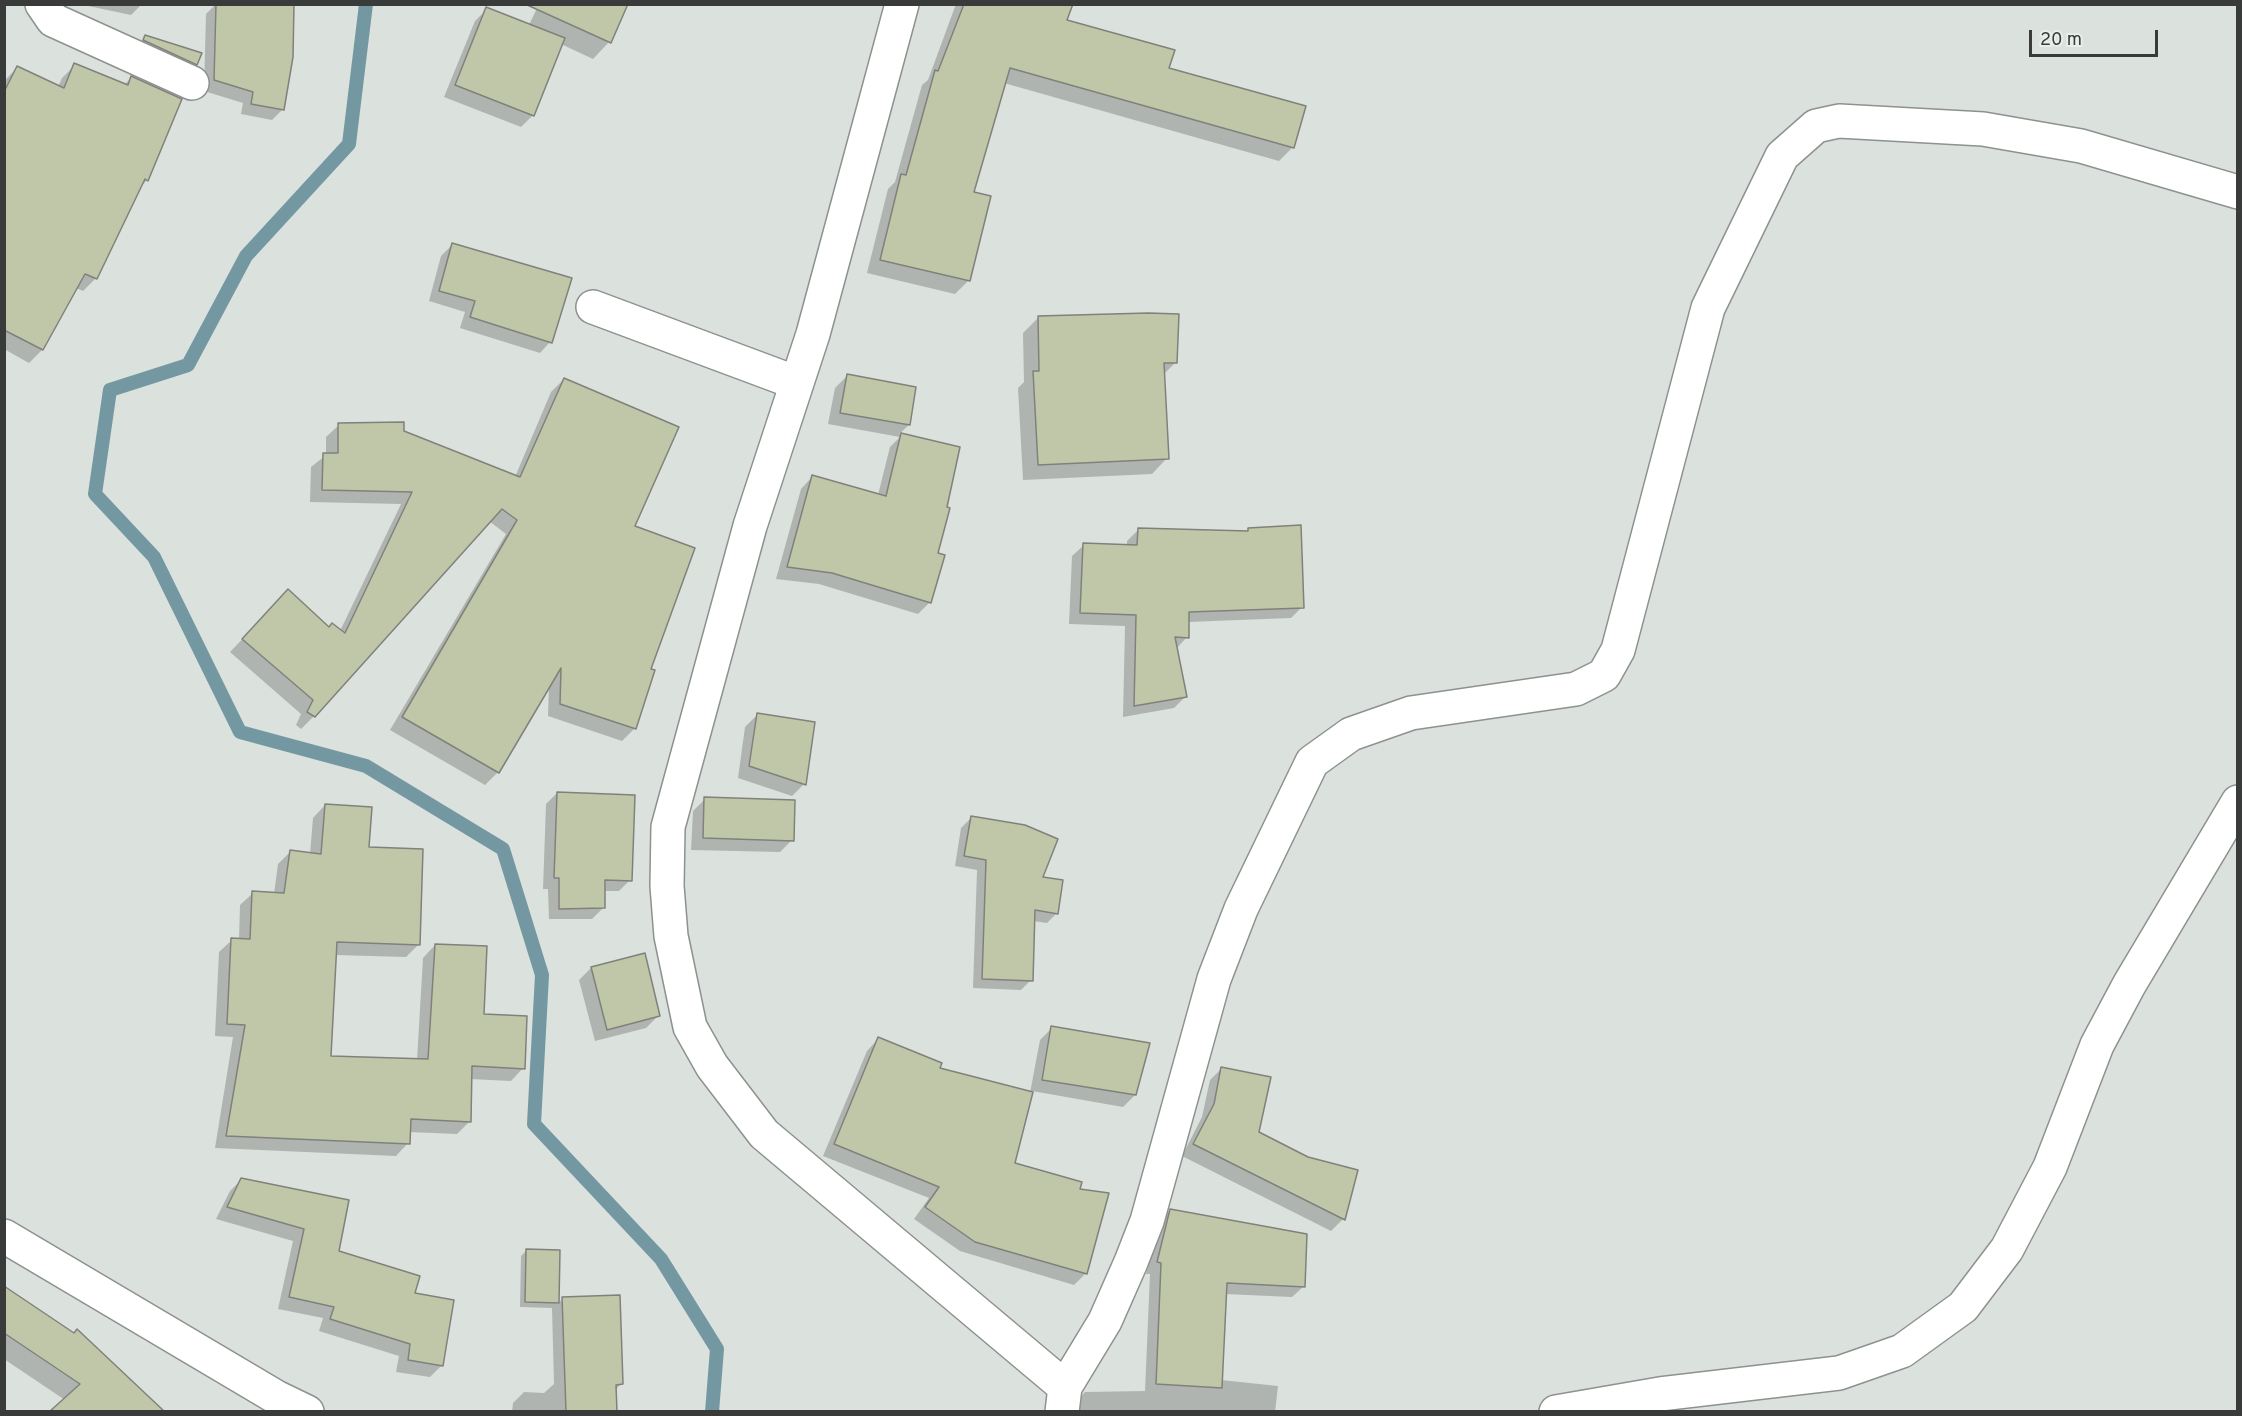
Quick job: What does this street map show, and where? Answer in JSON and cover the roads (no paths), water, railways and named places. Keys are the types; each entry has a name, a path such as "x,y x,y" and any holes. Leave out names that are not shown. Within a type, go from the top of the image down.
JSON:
{"street":[{"path":"42,4 53,20 192,83"},
{"path":"902,4 797,383 750,526 668,827 667,886 671,936 690,1027 712,1066 764,1134 1064,1399 1105,1321 1147,1221 1214,979 1241,909 1312,762 1351,734 1411,713 1576,689 1604,675 1618,650 1708,308 1782,156 1816,126 1839,121 1983,129 2081,146 2238,192"},
{"path":"593,307 797,383"},
{"path":"1556,1412 1660,1394 1839,1373 1902,1351 1963,1306 2007,1250 2050,1167 2097,1045 2129,985 2238,802"},
{"path":"4,1236 275,1404 307,1412"}],"waterway":[{"path":"366,4 349,144 246,256 188,365 110,390 95,494 154,557 240,732 366,766 503,849 542,975 534,1124 661,1259 717,1349 712,1412"}]}
